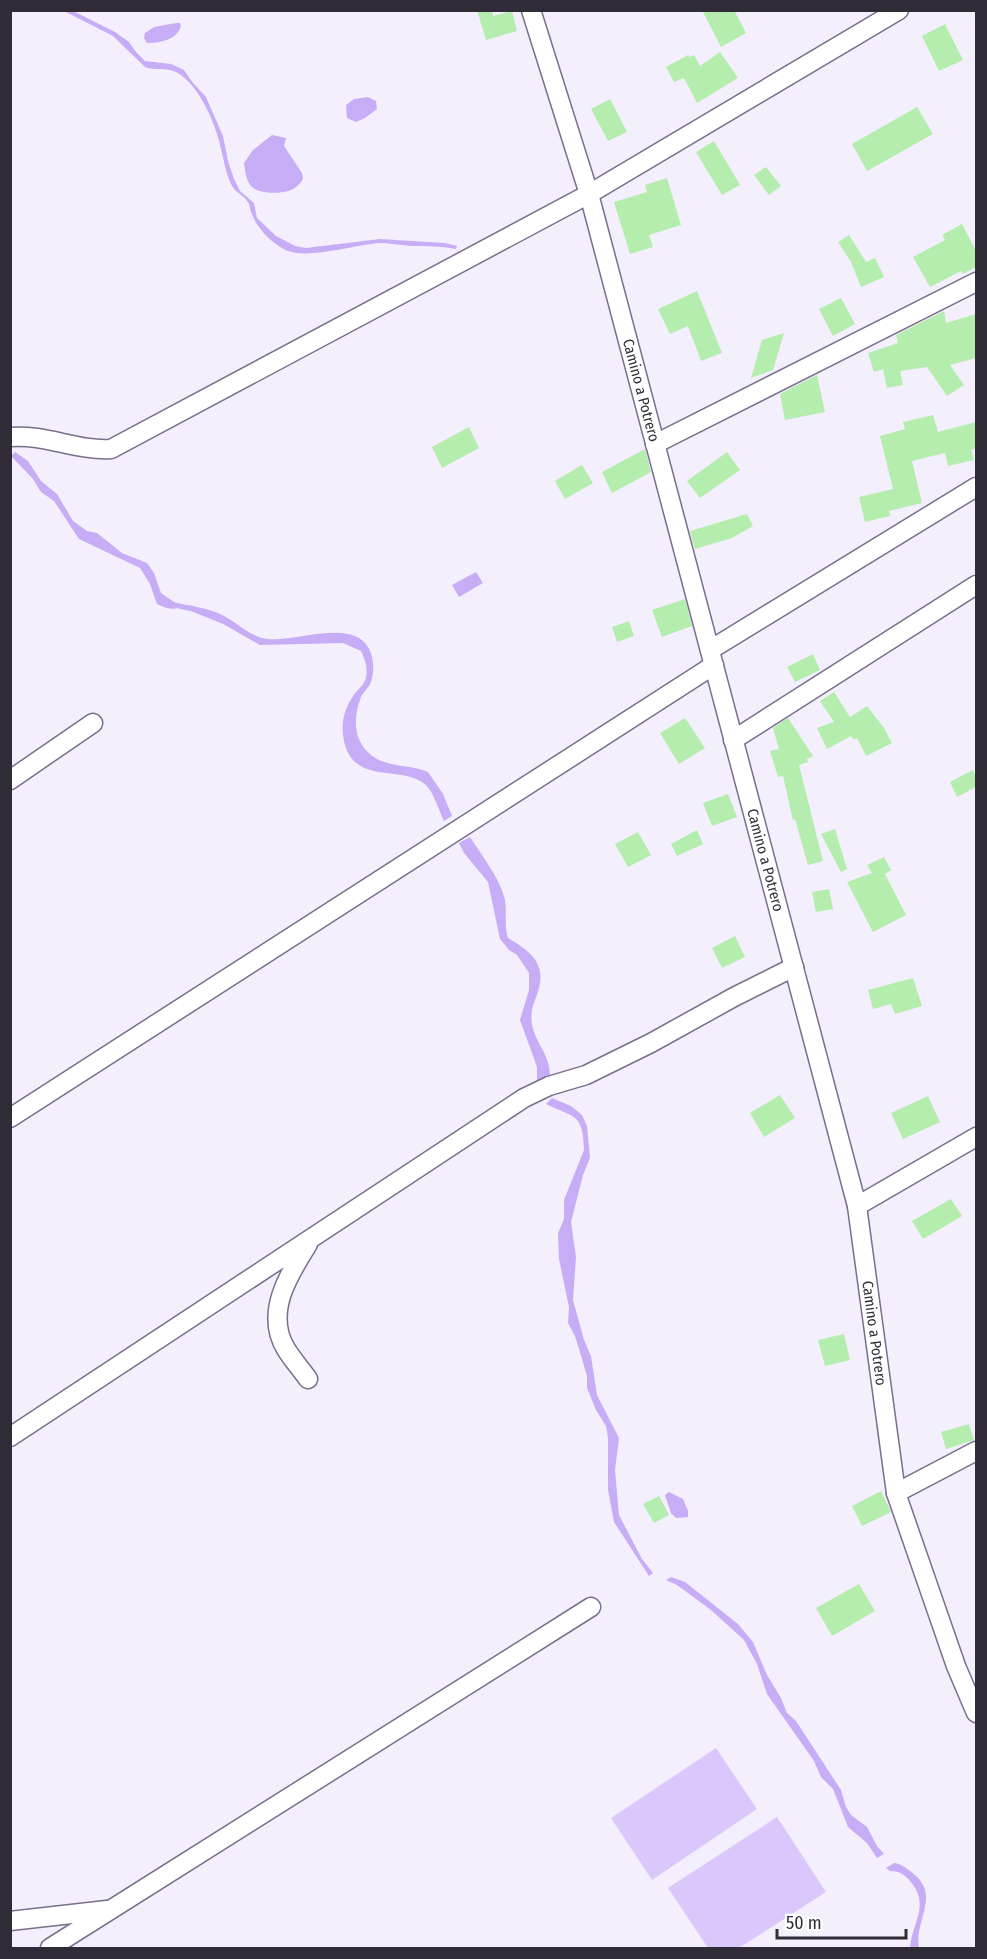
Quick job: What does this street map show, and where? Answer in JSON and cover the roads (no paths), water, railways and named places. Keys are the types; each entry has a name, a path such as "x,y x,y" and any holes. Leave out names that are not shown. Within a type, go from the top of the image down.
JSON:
{"street":[{"name":"Camino a Potrero","path":"531,10 589,194 857,1206 896,1493 956,1666 976,1713"},
{"path":"10,437 29,436 94,450 111,449 589,194 899,10"},
{"path":"655,444 976,282"},
{"path":"10,1118 976,487"},
{"path":"733,740 976,585"},
{"path":"10,780 93,723"},
{"path":"10,1437 524,1098 549,1086 586,1075 642,1048 794,967"},
{"path":"857,1206 976,1137"},
{"path":"308,1379 285,1348 277,1320 280,1295 295,1265 313,1238"},
{"path":"896,1493 976,1451"},
{"path":"50,1948 591,1607"},
{"path":"10,1921 110,1910"}],"waterway":[{"path":"170,604 193,609"}]}
